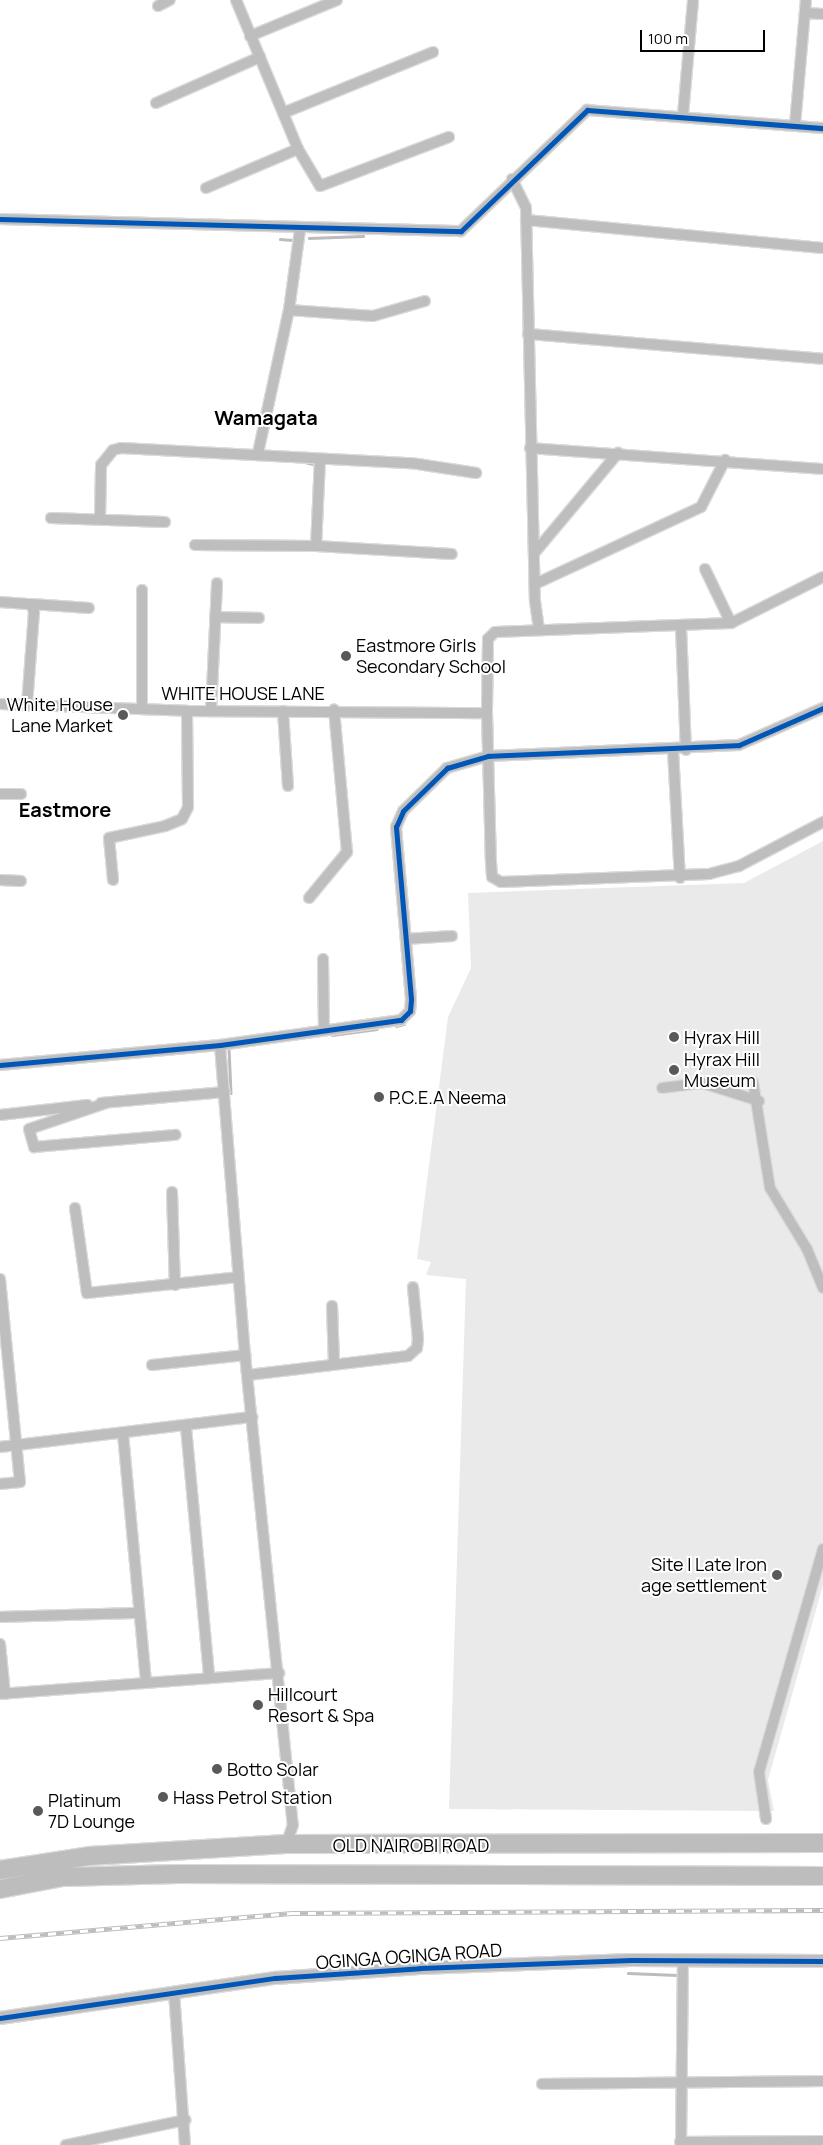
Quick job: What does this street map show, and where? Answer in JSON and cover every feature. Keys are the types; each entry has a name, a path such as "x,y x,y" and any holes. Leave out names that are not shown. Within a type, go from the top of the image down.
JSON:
{"highway":[{"name":"OLD NAIROBI ROAD","path":"23,1875 89,1856 286,1844 823,1842"},
{"path":"0,1859 54,1853 89,1856"},
{"name":"OLD NAIROBI ROAD","path":"0,1870 23,1875 97,1879 178,1874 823,1876"},
{"path":"0,1889 23,1875"},
{"path":"0,1897 97,1879"}],"street":[{"path":"158,6 170,0"},
{"path":"236,0 298,149 320,186 449,137"},
{"path":"250,36 337,0"},
{"path":"683,115 693,0"},
{"path":"795,125 806,0"},
{"path":"805,13 823,14"},
{"path":"283,113 433,52"},
{"path":"156,104 260,56"},
{"path":"0,219 300,230 461,231 512,179 587,110 683,115 823,128"},
{"path":"206,188 298,149"},
{"path":"512,179 522,192 526,220 530,448 536,551 535,584 539,628"},
{"path":"526,220 823,248"},
{"path":"258,453 288,310 300,230"},
{"path":"288,310 373,316 426,301"},
{"path":"528,334 823,359"},
{"path":"530,448 725,460 823,469"},
{"path":"100,519 102,465 113,450 258,453 320,459 412,463 476,473"},
{"path":"536,551 618,453"},
{"path":"316,546 320,459"},
{"path":"535,584 702,507 725,460"},
{"path":"51,518 165,522"},
{"path":"195,545 316,546 452,554"},
{"path":"705,569 731,623"},
{"path":"823,577 731,623 681,627 505,629 488,639 487,713 490,862 492,877 500,882 680,878 738,866 823,822"},
{"path":"211,711 217,583"},
{"path":"142,590 142,708"},
{"path":"0,602 89,608"},
{"path":"27,706 31,604"},
{"path":"215,617 259,618"},
{"path":"681,627 686,750"},
{"name":"WHITE HOUSE LANE","path":"0,704 187,711 334,710 487,713"},
{"path":"0,1065 220,1045 324,1029 387,1024 410,1011 398,818 447,768 488,756 686,750 739,745 823,708"},
{"path":"309,898 347,852 334,710"},
{"path":"113,880 109,838 165,826 182,819 188,807 187,711"},
{"path":"283,711 288,786"},
{"path":"673,750 680,878"},
{"path":"0,794 21,794"},
{"path":"0,880 22,881"},
{"path":"406,939 452,936"},
{"path":"323,959 324,1029"},
{"path":"220,1045 245,1355 279,1673 293,1825 286,1844"},
{"path":"754,1082 759,1102 770,1188 807,1249 823,1288"},
{"path":"662,1088 702,1083 759,1102"},
{"path":"0,1115 225,1092"},
{"path":"106,1103 29,1129 34,1146 174,1135"},
{"path":"172,1192 175,1285"},
{"path":"76,1208 87,1293 238,1277"},
{"path":"0,1279 20,1482 0,1484"},
{"path":"248,1375 413,1354 418,1339 413,1287"},
{"path":"332,1306 334,1364"},
{"path":"152,1365 245,1355"},
{"path":"0,1447 186,1427 252,1417"},
{"path":"186,1427 209,1676"},
{"path":"124,1434 138,1613 146,1682"},
{"path":"766,1819 759,1772 823,1549"},
{"path":"0,1617 138,1613"},
{"path":"0,1644 3,1694 209,1676 279,1673"},
{"path":"683,1960 680,2144 823,2141"},
{"name":"OGINGA OGINGA ROAD","path":"0,2018 275,1978 420,1968 683,1960 823,1960"},
{"path":"174,1992 185,2120 185,2145"},
{"path":"542,2084 823,2081"},
{"path":"66,2145 185,2120"}],"shaded area":[{"path":"823,841 823,1585 768,1780 774,1811 449,1809 466,1279 426,1275 431,1262 417,1259 448,1017 471,968 468,893 744,883"}],"waterway":[{"path":"309,238 363,236"},
{"path":"280,239 292,240"},
{"path":"305,462 317,465"},
{"path":"396,1026 404,1024"},
{"path":"332,1035 377,1029"},
{"path":"229,1048 231,1093"},
{"path":"628,1973 677,1975"}],"railway":[{"path":"0,1938 292,1913 823,1910"}],"cycle path":[{"path":"0,219 461,231 587,110 823,128"},
{"path":"0,1065 220,1045 401,1020 410,1011 411,999 396,827 403,811 447,768 488,756 739,745 823,708"},
{"path":"0,2018 275,1978 420,1968 631,1960 823,1961"}],"place":[{"name":"Eastmore Girls Secondary School","path":"346,656"},
{"name":"White House Lane Market","path":"123,715"},
{"name":"Hyrax Hill","path":"674,1037"},
{"name":"Hyrax Hill Museum","path":"674,1070"},
{"name":"P.C.E.A Neema","path":"379,1097"},
{"name":"Site I Late Iron age settlement","path":"777,1575"},
{"name":"Hillcourt Resort & Spa","path":"258,1705"},
{"name":"Botto Solar","path":"217,1769"},
{"name":"Hass Petrol Station","path":"163,1797"},
{"name":"Platinum 7D Lounge","path":"38,1811"}],"district":[{"name":"Wamagata","path":"266,417"},
{"name":"Eastmore","path":"65,809"}]}
